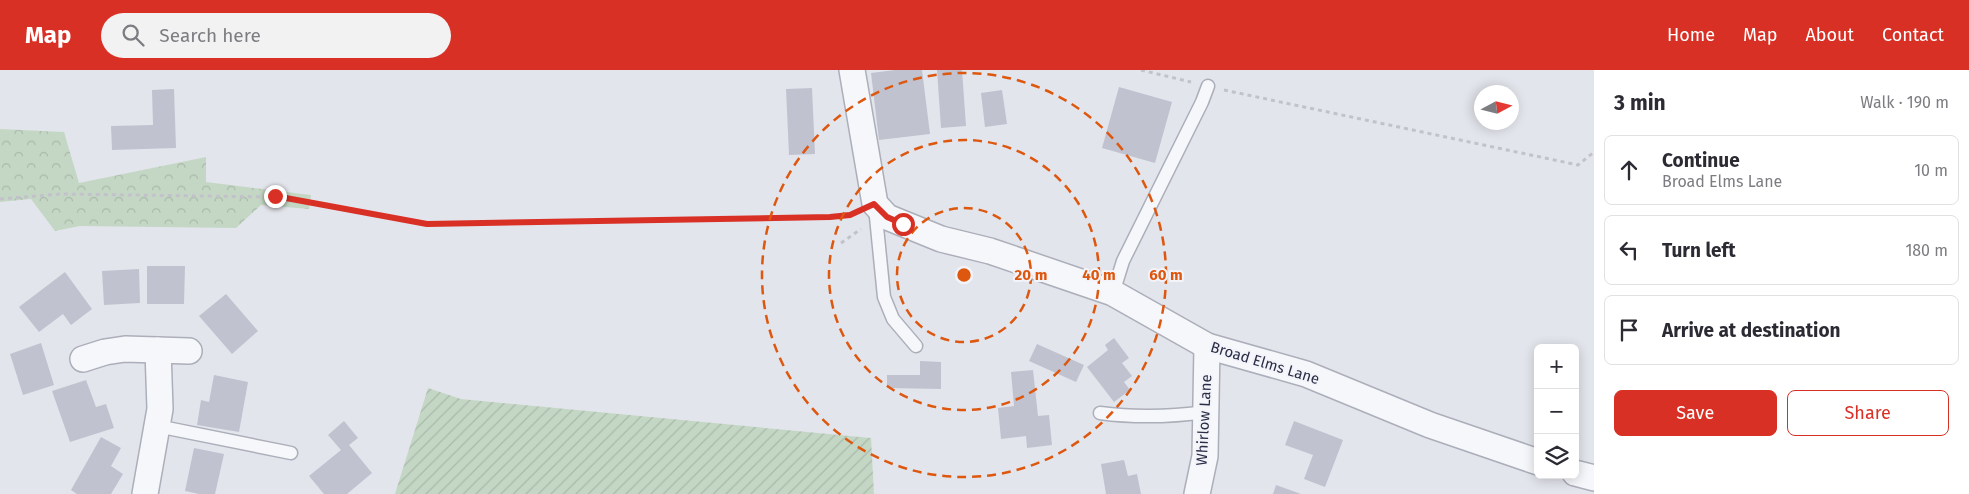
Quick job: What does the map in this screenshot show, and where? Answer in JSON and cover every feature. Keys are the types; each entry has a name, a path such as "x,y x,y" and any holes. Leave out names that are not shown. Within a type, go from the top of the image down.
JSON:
{"street":[{"path":"852,70 874,204"},
{"name":"Broad Elms Lane","path":"874,204 887,217 942,239 990,251 1113,293 1207,346 1306,374 1430,425 1534,461"},
{"name":"Whirlow Lane","path":"1197,494 1205,456 1207,346"},
{"path":"83,359 105,352 125,349 189,351"},
{"path":"145,494 160,409 158,350"},
{"path":"1579,474 1594,478"}],"lane":[{"path":"1113,293 1123,261 1202,102 1208,86"},
{"path":"874,204 884,297 893,319 916,346"},
{"path":"1100,413 1127,417 1164,417 1206,412"},
{"path":"157,426 291,453"}],"path":[{"path":"1141,70 1578,165 1594,152"},
{"path":"0,199 61,194 275,196 427,224 830,217 850,215 874,204"}],"green space":[{"path":"0,129 64,132 79,183 206,157 206,182 311,195 309,209 261,205 236,228 80,226 55,231 31,199 0,202"},
{"path":"428,388 461,399 871,438 874,494 395,494"}],"building":[{"path":"895,70 922,70 930,134 879,140 871,73"},
{"path":"937,70 962,70 966,126 941,128"},
{"path":"1119,87 1172,102 1155,163 1102,148"},
{"path":"812,88 815,154 789,155 786,89"},
{"path":"174,89 176,148 112,150 111,126 153,125 152,90"},
{"path":"1002,90 1007,124 985,127 981,93"},
{"path":"147,266 185,266 184,304 147,304"},
{"path":"139,269 140,303 104,305 102,271"},
{"path":"65,272 92,309 71,325 63,314 39,332 19,307"},
{"path":"226,294 258,331 232,354 199,316"},
{"path":"1114,338 1129,358 1122,363 1132,376 1124,382 1130,390 1114,402 1087,367 1108,350 1105,345"},
{"path":"41,343 54,385 23,395 10,354"},
{"path":"1037,344 1084,365 1076,382 1029,361"},
{"path":"920,361 941,362 941,389 887,388 887,375 920,375"},
{"path":"1033,370 1038,416 1049,415 1052,445 1027,448 1026,436 1001,439 998,408 1014,406 1011,372"},
{"path":"214,375 248,382 239,432 197,425 201,400 209,402"},
{"path":"86,380 96,407 106,404 114,428 70,442 52,391"},
{"path":"344,421 358,438 349,445 372,473 347,494 324,494 309,476 341,450 328,435"},
{"path":"1294,421 1343,440 1325,487 1304,479 1313,455 1285,445"},
{"path":"101,437 121,448 111,466 123,474 111,494 77,494 71,490"},
{"path":"194,448 224,454 215,494 199,494 185,491"},
{"path":"1124,460 1128,476 1137,474 1141,494 1106,494 1101,464"},
{"path":"1276,485 1301,494 1273,494"}],"route":[{"path":"275,196 427,224 830,217 850,215 874,204 887,217 903,224"}]}
